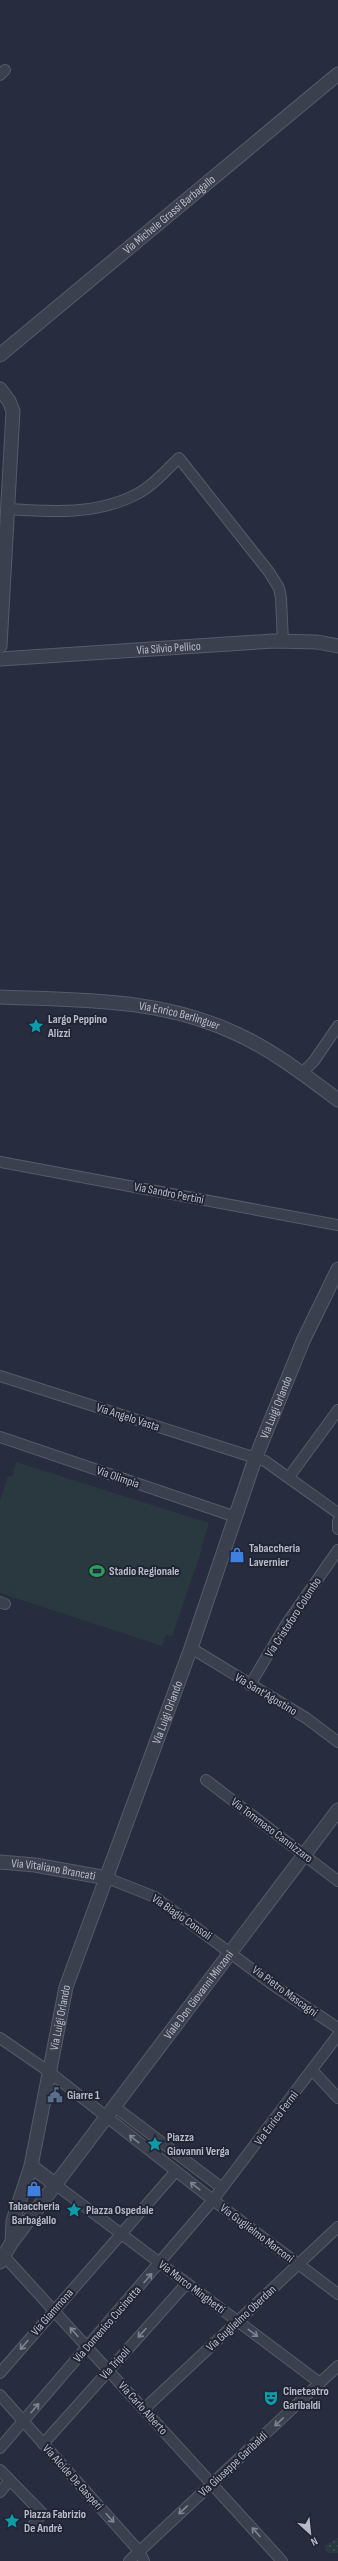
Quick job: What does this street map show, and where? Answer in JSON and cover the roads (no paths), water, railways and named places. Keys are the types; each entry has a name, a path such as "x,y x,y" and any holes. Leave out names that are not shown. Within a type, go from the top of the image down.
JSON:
{"street":[{"name":"Via Michele Grassi Barbagallo","path":"0,355 338,74"},
{"path":"0,389 9,401 13,412 0,646"},
{"path":"8,509 60,512 97,508 138,494 179,458 269,572 279,588 283,642"},
{"name":"Via Silvio Pellico","path":"0,659 283,642 317,642 338,646"},
{"name":"Via Enrico Berlinguer","path":"0,997 105,1001 162,1008 218,1025 239,1034 302,1074 338,1100"},
{"path":"302,1074 314,1061 338,1026"},
{"name":"Via Sandro Pertini","path":"0,1162 338,1224"},
{"name":"Via Luigi Orlando","path":"12,2242 13,2221 31,2166 48,2071 66,1988 191,1648 255,1458 303,1341 338,1269"},
{"name":"Via Angelo Vasta","path":"0,1376 265,1461 335,1511"},
{"path":"289,1478 338,1410"},
{"name":"Via Olimpia","path":"0,1437 236,1517"},
{"path":"338,1521 338,1529"},
{"name":"Via Cristoforo Colombo","path":"250,1685 285,1626 338,1550"},
{"name":"Via Sant'Agostino","path":"191,1648 306,1718 338,1742"},
{"name":"Via Tommaso Cannizzaro","path":"206,1780 338,1881"},
{"name":"Viale Don Giovanni Minzoni","path":"1,2258 305,1856 338,1810"},
{"name":"Via Vitaliano Brancati","path":"0,1862 35,1865 107,1878"},
{"name":"Via Biagio Consoli","path":"107,1878 155,1897 232,1952"},
{"name":"Via Pietro Mascagni","path":"232,1952 273,1985 338,2028"},
{"name":"Via Enrico Fermi","path":"213,2200 338,2035"},
{"path":"0,2038 48,2071 107,2118"},
{"path":"312,2070 338,2098"},
{"path":"116,2107 222,2188"},
{"name":"Via Guglielmo Marconi","path":"107,2118 338,2294"},
{"path":"31,2166 58,2182"},
{"path":"121,2233 176,2171"},
{"name":"Via Marco Minghetti","path":"58,2182 121,2233 320,2383"},
{"name":"Via Domenico Cucinotta","path":"0,2448 161,2263 213,2200"},
{"name":"Via Guglielmo Oberdan","path":"144,2409 338,2227"},
{"name":"Via Giammona","path":"0,2372 121,2233"},
{"name":"Via Carlo Alberto","path":"1,2258 54,2310 282,2561"},
{"name":"Via Tripoli","path":"43,2444 187,2283"},
{"name":"Via Giuseppe Garibaldi","path":"129,2561 338,2366"},
{"name":"Via Alcide De Gasperi","path":"0,2395 139,2551 144,2561"},
{"path":"0,2470 42,2512 32,2527"},
{"path":"0,2492 10,2480"}],"place":[{"name":"Largo Peppino Alizzi","path":"36,1026"},
{"name":"Tabaccheria Lavernier","path":"237,1555"},
{"name":"Stadio Regionale","path":"97,1571"},
{"name":"Giarre 1","path":"55,2095"},
{"name":"Piazza Giovanni Verga","path":"155,2144"},
{"name":"Tabaccheria Barbagallo","path":"34,2189"},
{"name":"Piazza Ospedale","path":"74,2210"},
{"name":"Cineteatro Garibaldi","path":"271,2398"},
{"name":"Piazza Fabrizio De Andrè","path":"12,2521"}]}
